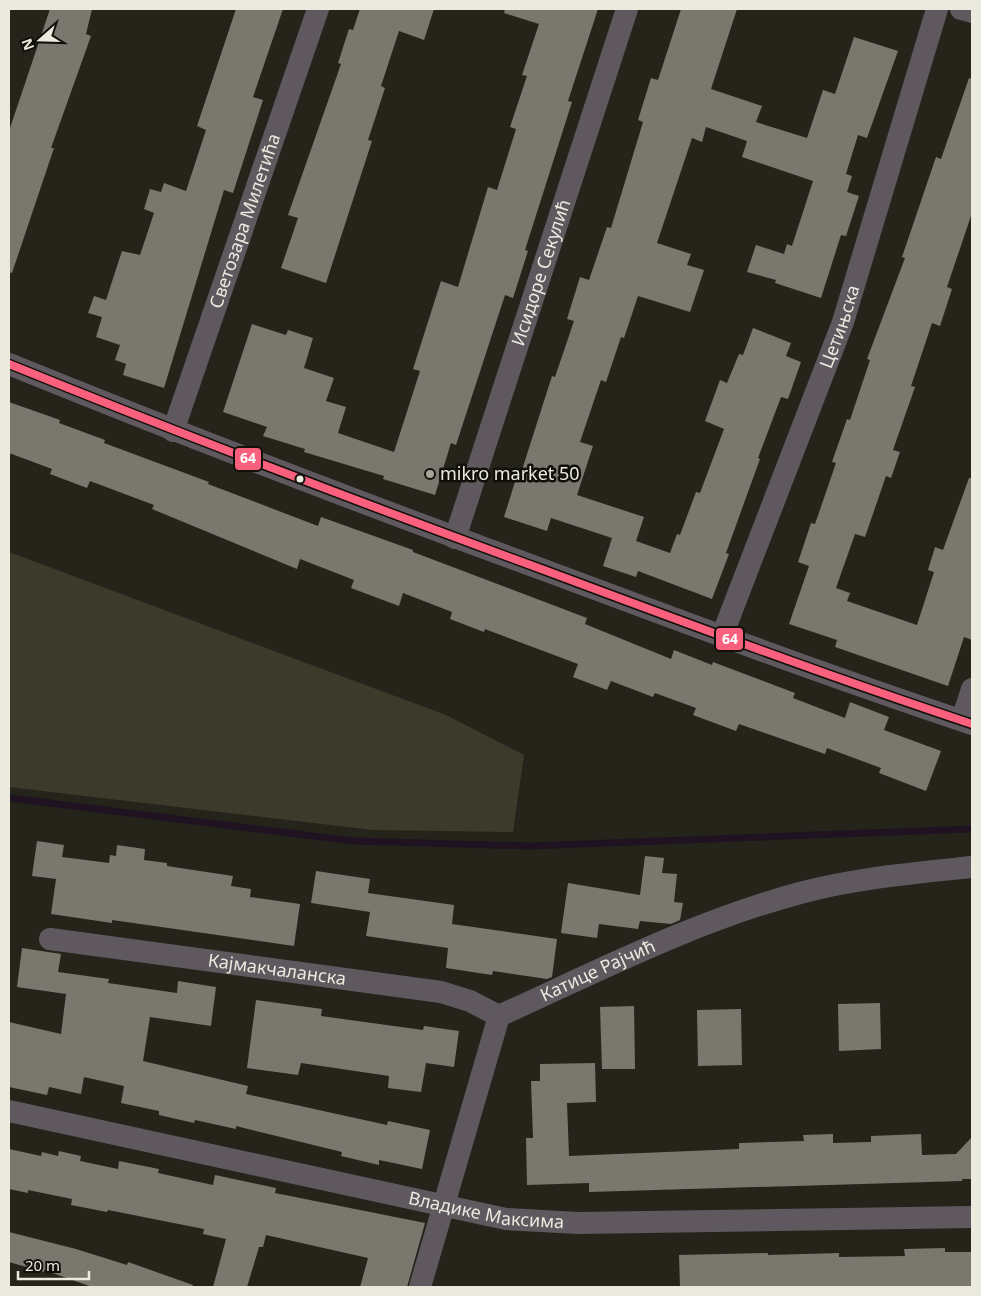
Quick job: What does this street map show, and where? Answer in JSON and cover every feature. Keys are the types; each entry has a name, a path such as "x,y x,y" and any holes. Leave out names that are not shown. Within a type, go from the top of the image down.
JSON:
{"street":[{"name":"Светозара Милетића","path":"173,431 318,9"},
{"name":"Исидоре Секулић","path":"455,538 627,9"},
{"name":"Цетињска","path":"722,636 843,322 937,9"},
{"path":"961,9 972,12"},
{"path":"9,364 173,431 455,538 722,636 967,722 972,689"},
{"name":"Катице Рајчић","path":"499,1016 658,944 735,913 802,892 890,876 972,867"},
{"name":"Кајмакчаланска","path":"50,939 441,992 470,1001 499,1016"},
{"path":"420,1287 499,1016"},
{"name":"Владике Максима","path":"9,1111 506,1219 578,1223 972,1217"}],"shaded area":[{"path":"9,552 446,715 524,755 513,832 373,830 9,787"}],"building":[{"path":"50,9 92,9 86,34 91,36 51,148 54,148 12,273 9,272 9,131"},
{"path":"236,9 283,9 253,97 263,100 233,193 224,190 164,388 123,375 126,364 115,360 120,345 96,337 102,317 88,313 94,296 106,300 122,251 140,255 154,213 144,209 150,189 161,192 164,183 186,191 206,130 197,126"},
{"path":"360,9 434,9 424,40 399,31 381,86 385,88 368,140 372,141 326,283 281,268 298,218 288,215 341,64 338,63 349,29 353,30"},
{"path":"505,9 598,9 568,101 572,102 525,250 528,251 513,298 505,295 456,445 451,443 435,495 383,479 384,476 304,452 305,449 263,436 267,427 223,412 252,324 286,335 288,330 313,338 304,368 334,378 326,401 346,407 338,433 394,452 420,371 413,369 441,281 458,287 488,187 497,190 516,129 510,127 527,76 522,75 539,24 504,13"},
{"path":"681,9 737,9 711,89 762,106 756,122 807,138 823,90 835,94 854,37 898,51 867,138 858,135 846,174 852,176 847,192 859,196 846,236 841,235 821,298 775,283 776,280 747,272 756,245 784,254 787,244 792,246 813,181 742,157 747,141 706,127 702,142 692,138 657,243 691,254 687,265 704,270 690,312 638,296 624,338 621,337 606,382 601,380 580,442 593,446 577,495 644,517 636,541 670,553 677,534 680,535 696,492 700,493 724,429 705,421 720,380 727,383 739,354 743,355 753,328 791,343 786,356 801,362 788,399 781,397 758,458 760,459 726,553 729,554 712,599 638,571 636,577 603,566 612,538 551,518 547,531 504,517 518,472 521,473 552,376 555,377 574,321 567,319 580,277 589,280 607,227 611,228 643,122 638,120 651,78 658,80"},
{"path":"969,78 972,79 972,213 947,287 952,289 940,326 932,323 911,386 915,387 893,450 900,452 891,478 886,476 865,537 855,534 836,588 850,593 847,601 917,625 934,572 928,570 935,547 943,550 969,478 972,478 972,640 964,637 948,686 835,647 837,640 789,624 809,566 798,562 811,523 815,524 836,463 832,462 847,419 850,420 870,360 867,359 905,258 902,257 936,157 941,159"},
{"path":"9,402 60,420 59,423 105,440 104,443 209,482 208,484 318,526 321,517 413,550 413,552 587,618 585,624 671,659 674,650 712,665 713,662 795,693 793,698 845,718 850,702 889,717 884,730 941,751 926,791 879,773 881,768 827,748 825,754 739,724 736,731 693,715 696,708 655,693 653,697 611,681 607,690 573,677 578,664 485,629 484,632 450,619 452,612 403,593 399,606 351,588 354,580 300,559 297,569 152,509 154,505 90,481 87,488 50,474 52,469 9,453"},
{"path":"37,841 64,845 62,857 109,863 110,855 116,856 117,845 145,849 144,860 167,863 167,866 233,876 231,886 251,889 250,897 300,904 294,946 112,920 112,923 51,914 56,879 32,876"},
{"path":"645,856 664,858 662,873 677,874 674,902 683,903 680,920 671,924 640,921 638,929 599,924 597,938 561,933 568,883 640,895"},
{"path":"316,871 370,879 368,893 454,905 452,924 557,939 552,977 547,979 493,971 492,975 446,968 448,948 366,936 370,912 311,903"},
{"path":"22,948 61,954 58,972 109,979 108,983 177,993 178,981 216,987 211,1026 150,1017 143,1061 248,1086 246,1094 387,1125 388,1121 430,1130 422,1169 379,1160 379,1165 341,1156 342,1152 236,1126 236,1129 195,1120 194,1123 159,1115 159,1111 121,1103 124,1086 84,1077 81,1094 49,1087 47,1095 9,1087 9,1022 61,1034 66,994 17,987"},
{"path":"256,1000 322,1009 321,1016 423,1030 424,1026 459,1031 454,1067 426,1063 421,1092 388,1088 389,1076 301,1063 298,1075 247,1068"},
{"path":"880,1003 881,1049 839,1051 838,1004"},
{"path":"634,1006 635,1069 602,1069 600,1007"},
{"path":"741,1009 742,1065 698,1066 697,1010"},
{"path":"595,1063 596,1102 567,1103 569,1156 739,1149 739,1143 804,1141 803,1135 833,1134 833,1143 871,1142 871,1136 921,1134 922,1155 956,1154 972,1137 972,1179 962,1179 962,1181 589,1192 589,1183 527,1185 526,1138 533,1138 531,1081 540,1081 540,1064"},
{"path":"9,1149 41,1156 42,1152 58,1156 59,1151 81,1156 80,1161 118,1169 119,1161 159,1169 158,1173 213,1185 215,1175 276,1188 275,1193 425,1223 407,1287 360,1287 368,1258 266,1235 263,1247 259,1247 247,1287 213,1287 226,1239 203,1234 204,1229 108,1210 107,1212 71,1205 72,1199 28,1190 28,1193 9,1189"},
{"path":"9,1232 76,1249 127,1265 128,1262 193,1285 192,1287 92,1287 44,1270 44,1272 9,1262"},
{"path":"945,1248 945,1252 972,1252 972,1287 680,1287 679,1255 839,1253 839,1257 905,1256 904,1249"}],"waterway":[{"path":"9,798 353,841 531,846 972,829"}],"transit line":[{"name":"64","path":"9,364 409,520 757,649 972,724"}],"place":[{"name":"mikro market 50","path":"430,474"}]}
